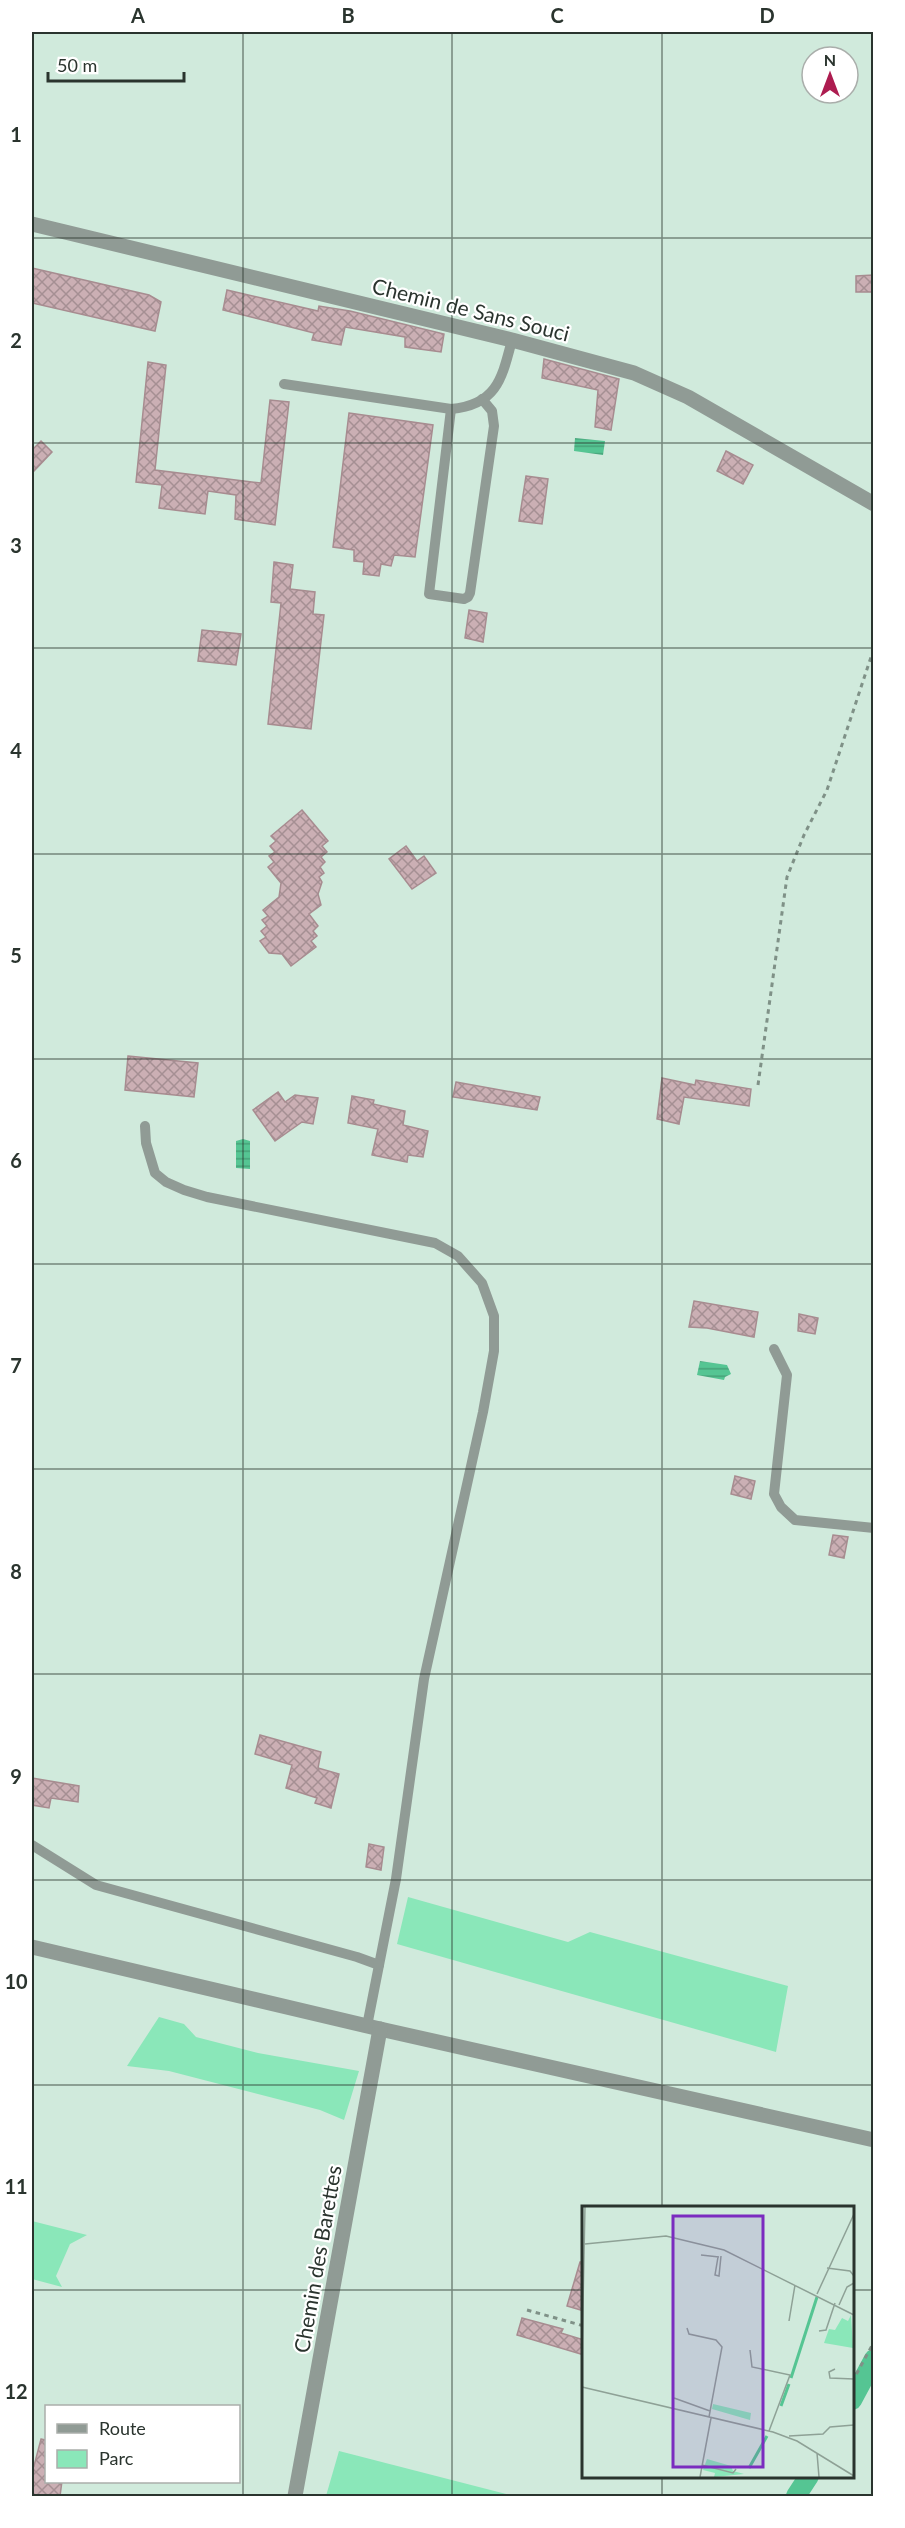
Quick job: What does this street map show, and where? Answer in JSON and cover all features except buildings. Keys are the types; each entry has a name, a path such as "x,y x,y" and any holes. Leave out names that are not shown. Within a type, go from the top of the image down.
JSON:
{"street":[{"name":"Chemin de Sans Souci","path":"32,224 512,340 634,372 688,397 873,504"},
{"path":"32,1947 873,2140"},
{"name":"Chemin des Barettes","path":"295,2496 373,2027"}],"lane":[{"path":"284,384 451,409 461,408 482,399 500,384 512,340"},
{"path":"451,409 429,594 464,599 470,593 494,426 492,411 482,399"},
{"path":"145,1126 146,1143 155,1173 166,1182 207,1197 435,1243 458,1256 482,1283 494,1316 494,1351 483,1412 424,1679 396,1879 379,1965 373,2027"},
{"path":"774,1349 787,1375 774,1494 781,1507 795,1520 873,1528"},
{"path":"32,1845 96,1885 379,1965"}],"path":[{"path":"758,1084 787,877 804,835 827,790 873,648"},
{"path":"527,2310 582,2325"},
{"path":"854,2378 873,2342"}],"green space":[{"path":"408,1897 568,1942 590,1932 788,1986 776,2052 397,1944"},
{"path":"159,2017 184,2024 196,2037 258,2053 359,2071 344,2120 320,2110 169,2071 127,2066"},
{"path":"32,2221 87,2235 70,2244 56,2276 62,2287 32,2279"},
{"path":"339,2451 514,2496 326,2496"}],"shaded area":[{"path":"575,438 605,441 603,455 574,451"},
{"path":"243,1139 250,1141 250,1169 236,1168 236,1141"},
{"path":"700,1361 727,1365 731,1374 724,1380 697,1375"}],"waterway":[{"path":"854,2396 874,2359"},
{"path":"796,2496 808,2477"}]}
